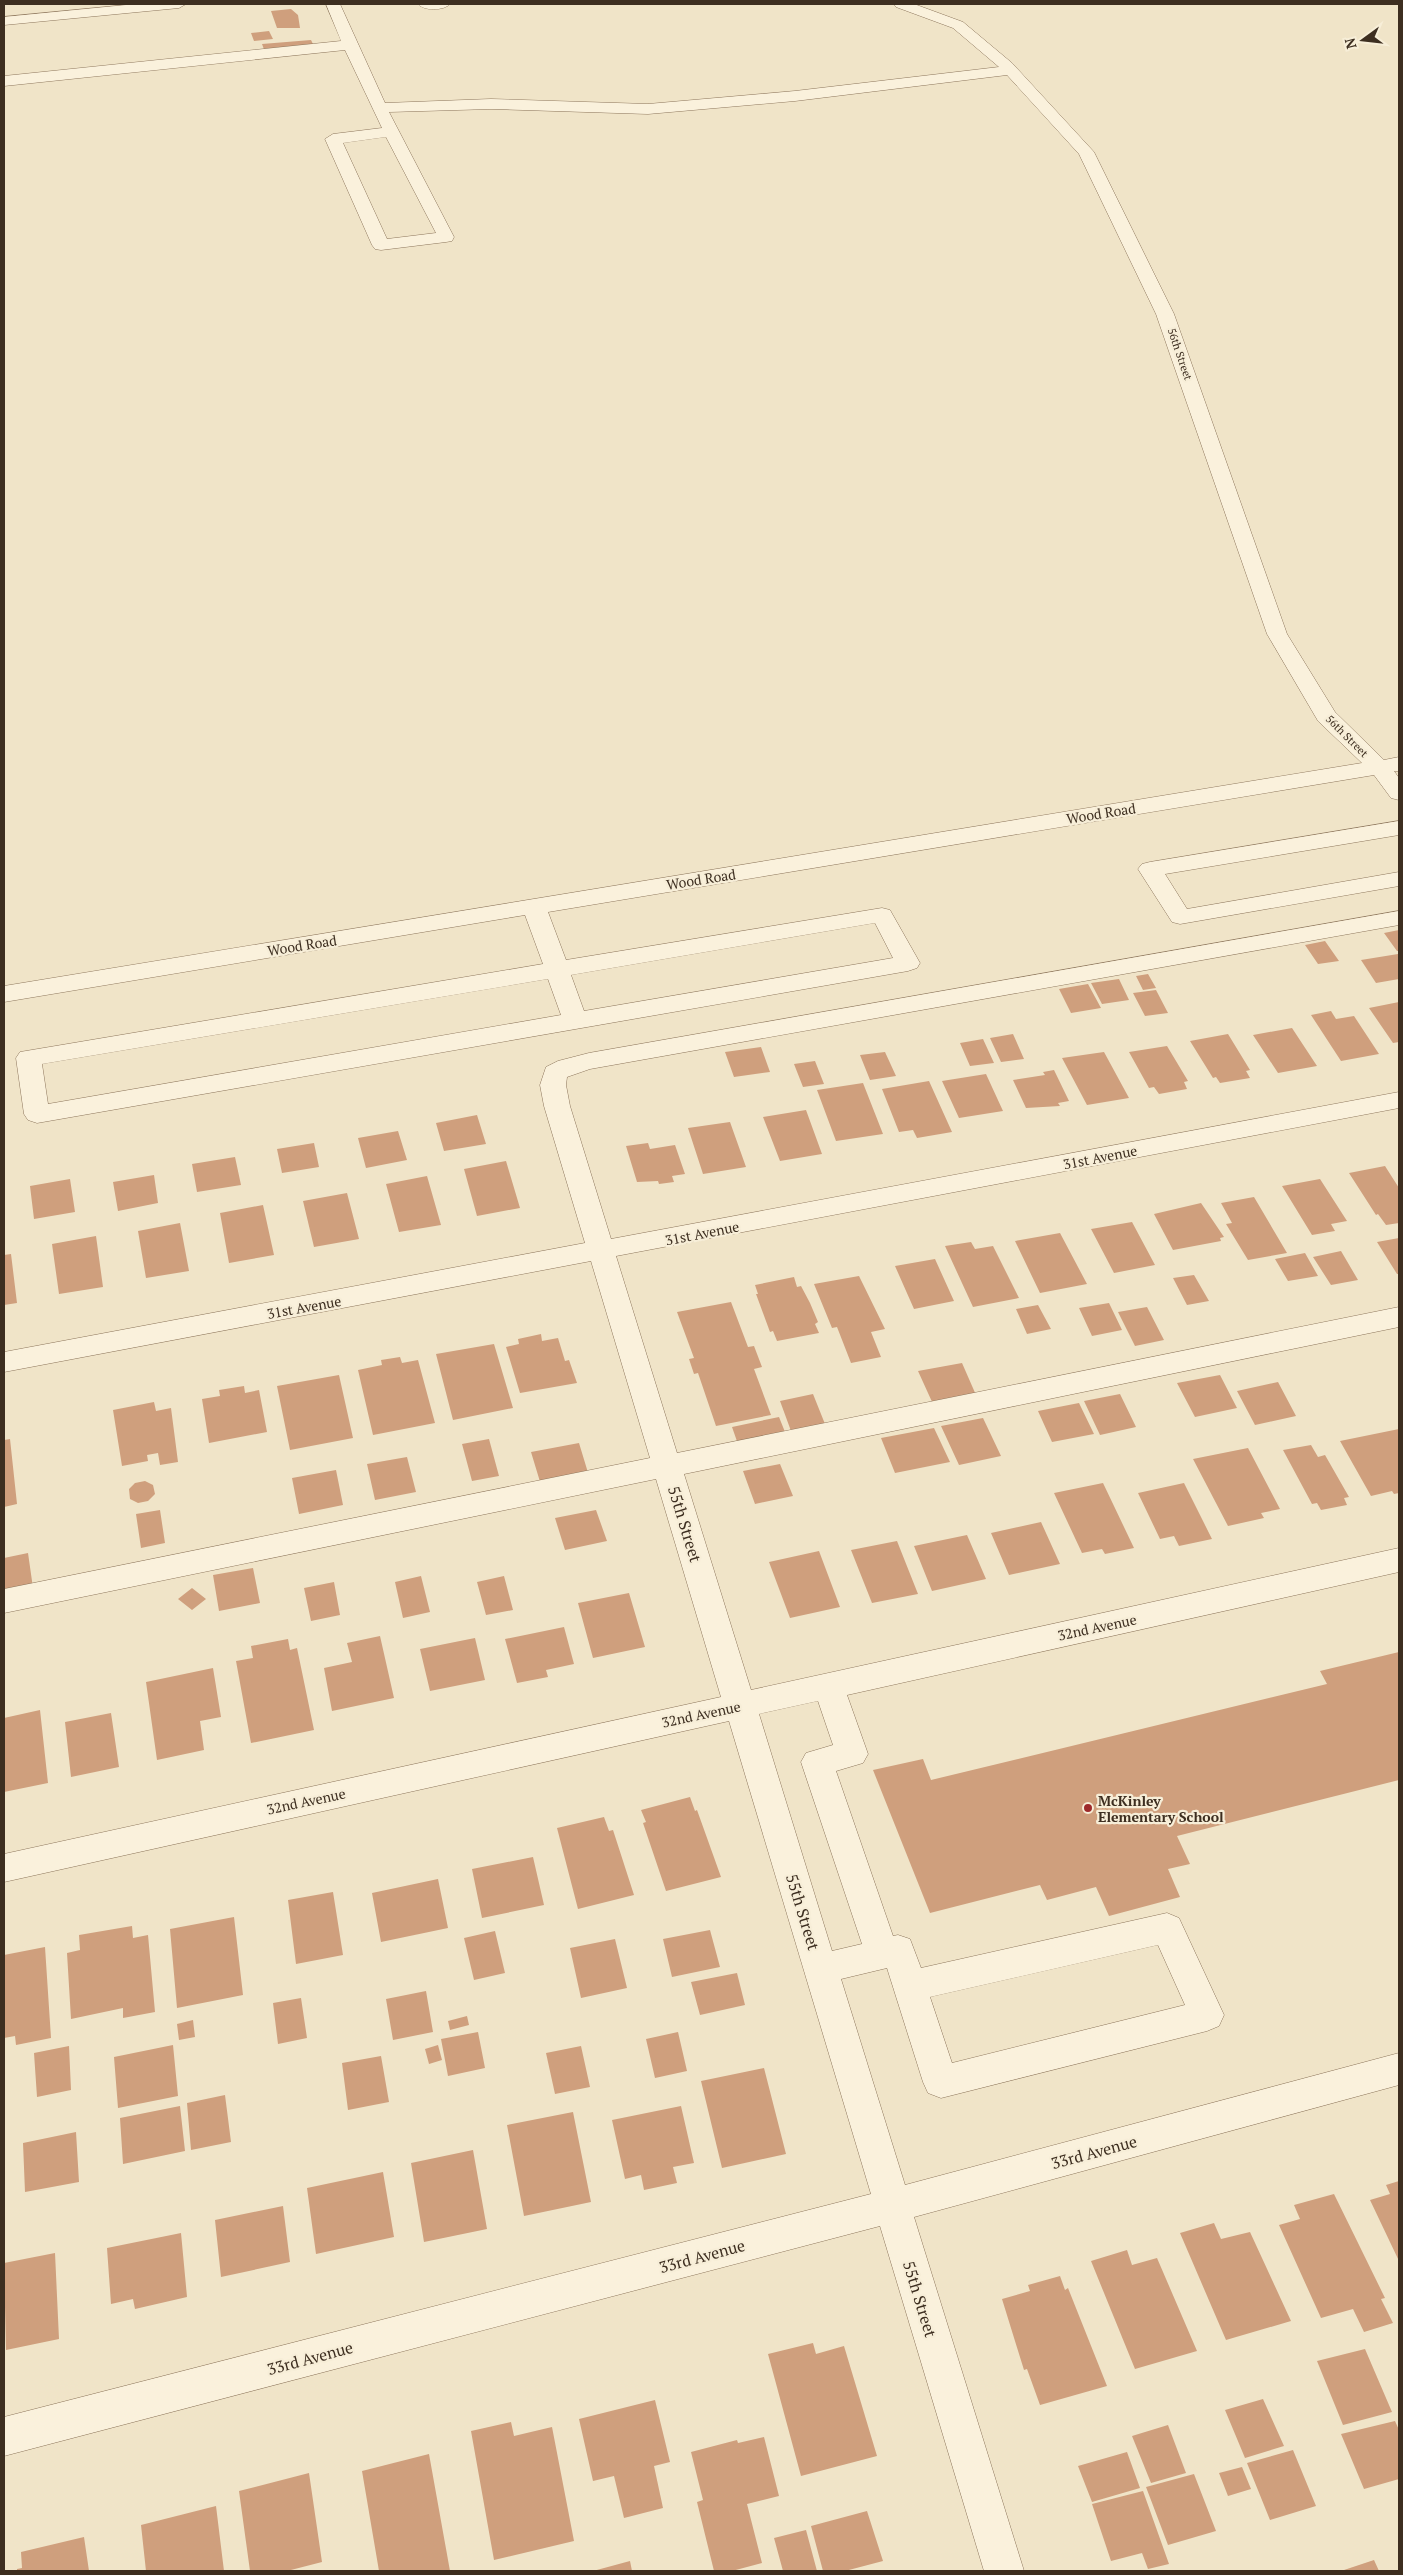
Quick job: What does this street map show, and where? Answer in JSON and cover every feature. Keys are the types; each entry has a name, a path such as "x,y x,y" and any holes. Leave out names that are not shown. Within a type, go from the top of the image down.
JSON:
{"street":[{"path":"4,21 179,4"},
{"path":"334,4 350,45 380,108 446,237 381,246 333,139 392,132"},
{"path":"425,4 443,4"},
{"name":"56th Street","path":"901,4 958,25 1010,70 1086,152 1165,314 1277,634 1326,716 1389,765 1399,793"},
{"path":"4,81 350,45"},
{"path":"380,108 491,104 648,109 795,96 1010,70"},
{"name":"Wood Road","path":"4,994 1389,765"},
{"path":"1399,828 1150,869 1180,917 1399,879"},
{"path":"534,907 575,1020"},
{"path":"882,915 908,963 575,1020 37,1114 29,1058 882,915"},
{"name":"55th Street","path":"1004,2571 557,1106 553,1085 555,1073 567,1067 1399,918"},
{"name":"31st Avenue","path":"4,1362 602,1252 1399,1100"},
{"path":"4,1601 1399,1317"},
{"name":"32nd Avenue","path":"4,1868 740,1705 1397,1566"},
{"path":"828,1686 852,1754 818,1762 882,1954"},
{"path":"820,1969 898,1950 910,1986 942,2082 1208,2015 1167,1928 910,1986"},
{"name":"33rd Avenue","path":"4,2437 892,2206 1399,2069"}],"building":[{"path":"291,9 298,15 300,28 277,28 271,11"},
{"path":"269,31 273,39 254,41 251,33"},
{"path":"311,40 314,46 265,52 262,44"},
{"path":"1399,930 1399,951 1397,951 1384,933"},
{"path":"1325,941 1339,961 1318,964 1305,945"},
{"path":"1398,954 1399,979 1376,983 1361,960"},
{"path":"1148,974 1156,988 1143,990 1136,976"},
{"path":"1119,979 1129,1000 1102,1004 1091,983"},
{"path":"1088,984 1101,1008 1071,1013 1059,989"},
{"path":"1156,990 1168,1013 1145,1016 1133,993"},
{"path":"1399,1002 1399,1042 1393,1043 1369,1008"},
{"path":"1331,1011 1336,1019 1354,1016 1379,1054 1341,1061 1311,1015"},
{"path":"1292,1028 1317,1066 1278,1073 1253,1035"},
{"path":"1013,1034 1024,1059 1001,1062 990,1038"},
{"path":"1228,1034 1250,1070 1246,1071 1250,1078 1220,1083 1216,1077 1213,1078 1190,1041"},
{"path":"983,1039 994,1063 970,1066 960,1043"},
{"path":"1167,1046 1188,1081 1184,1082 1187,1089 1159,1094 1154,1087 1149,1088 1129,1052"},
{"path":"761,1047 770,1072 734,1077 725,1052"},
{"path":"885,1052 896,1076 870,1080 860,1055"},
{"path":"1104,1052 1129,1098 1087,1105 1062,1058"},
{"path":"815,1061 824,1084 803,1087 794,1064"},
{"path":"1054,1070 1069,1101 1058,1103 1060,1106 1026,1108 1013,1080 1045,1075 1043,1072"},
{"path":"986,1074 1003,1111 959,1118 942,1081"},
{"path":"929,1081 952,1132 917,1138 913,1130 899,1132 882,1089"},
{"path":"863,1083 883,1134 836,1141 817,1090"},
{"path":"806,1110 822,1154 780,1161 763,1117"},
{"path":"477,1115 486,1144 444,1151 436,1123"},
{"path":"730,1122 746,1167 703,1174 688,1128"},
{"path":"398,1131 407,1160 366,1168 358,1138"},
{"path":"314,1143 319,1167 282,1173 277,1149"},
{"path":"648,1143 650,1149 675,1145 685,1174 672,1176 674,1182 659,1184 658,1181 637,1182 626,1146"},
{"path":"235,1157 241,1185 197,1192 192,1164"},
{"path":"506,1161 520,1208 477,1216 464,1169"},
{"path":"1385,1166 1399,1188 1399,1223 1386,1225 1378,1214 1376,1215 1349,1173"},
{"path":"154,1175 158,1203 118,1211 113,1182"},
{"path":"427,1176 441,1225 399,1232 386,1184"},
{"path":"70,1179 75,1212 34,1219 30,1186"},
{"path":"1320,1179 1347,1221 1331,1224 1335,1231 1312,1235 1282,1186"},
{"path":"347,1193 359,1239 314,1247 303,1201"},
{"path":"1254,1197 1287,1253 1248,1260 1226,1224 1232,1223 1221,1203"},
{"path":"1201,1203 1224,1237 1220,1238 1221,1241 1173,1250 1154,1214"},
{"path":"263,1205 274,1255 229,1263 220,1213"},
{"path":"1132,1222 1155,1265 1114,1273 1091,1229"},
{"path":"180,1223 189,1271 146,1278 138,1231"},
{"path":"1060,1233 1087,1284 1040,1293 1015,1241"},
{"path":"96,1236 103,1287 59,1294 52,1244"},
{"path":"1399,1238 1399,1274 1397,1274 1377,1242"},
{"path":"971,1242 975,1249 993,1246 1019,1298 973,1307 945,1246"},
{"path":"1341,1251 1358,1280 1331,1285 1313,1257"},
{"path":"1305,1253 1318,1276 1288,1281 1275,1259"},
{"path":"11,1254 17,1303 4,1305 4,1255"},
{"path":"935,1259 954,1301 914,1309 895,1266"},
{"path":"1194,1275 1209,1301 1187,1305 1173,1278"},
{"path":"859,1276 885,1329 871,1332 881,1357 851,1363 837,1327 832,1328 814,1284"},
{"path":"794,1277 797,1287 801,1286 810,1303 818,1322 815,1324 819,1333 777,1341 773,1331 770,1332 756,1294 758,1294 755,1285"},
{"path":"731,1302 748,1347 754,1346 762,1367 754,1369 771,1415 716,1426 698,1373 694,1374 689,1359 694,1358 677,1312"},
{"path":"1109,1303 1122,1330 1092,1336 1079,1308"},
{"path":"1038,1305 1051,1329 1027,1334 1016,1309"},
{"path":"1147,1307 1164,1340 1135,1346 1118,1312"},
{"path":"541,1334 542,1341 558,1338 565,1361 569,1360 577,1383 520,1393 506,1347 519,1344 518,1339"},
{"path":"494,1344 513,1408 453,1420 436,1354"},
{"path":"400,1357 402,1363 418,1360 435,1423 373,1435 358,1370 382,1365 381,1360"},
{"path":"962,1363 976,1395 933,1404 918,1371"},
{"path":"339,1375 353,1438 290,1450 277,1386"},
{"path":"1220,1375 1237,1408 1195,1417 1177,1383"},
{"path":"1278,1382 1296,1416 1255,1425 1237,1391"},
{"path":"244,1386 245,1393 259,1390 267,1432 209,1443 202,1399 220,1396 219,1390"},
{"path":"813,1394 825,1424 791,1431 780,1401"},
{"path":"1120,1394 1136,1427 1100,1435 1084,1401"},
{"path":"154,1402 156,1411 171,1408 178,1462 160,1465 158,1453 147,1455 148,1461 122,1466 113,1410"},
{"path":"1079,1403 1094,1434 1052,1442 1038,1411"},
{"path":"779,1417 787,1437 739,1447 732,1427"},
{"path":"983,1418 1001,1456 959,1465 941,1426"},
{"path":"934,1428 950,1462 895,1473 881,1438"},
{"path":"1399,1429 1399,1493 1394,1494 1392,1491 1371,1496 1340,1441"},
{"path":"10,1439 17,1504 4,1507 4,1440"},
{"path":"489,1439 499,1476 472,1481 462,1444"},
{"path":"579,1443 589,1476 541,1485 531,1452"},
{"path":"1311,1445 1318,1457 1325,1455 1349,1497 1344,1498 1347,1505 1321,1510 1317,1503 1312,1504 1283,1450"},
{"path":"1248,1448 1280,1509 1261,1513 1264,1518 1228,1526 1193,1459"},
{"path":"407,1457 416,1492 375,1500 367,1464"},
{"path":"780,1464 793,1496 755,1504 743,1471"},
{"path":"336,1470 343,1505 299,1514 292,1478"},
{"path":"145,1481 153,1485 155,1494 148,1501 138,1503 130,1499 129,1489 135,1483"},
{"path":"1103,1483 1134,1548 1105,1554 1102,1549 1082,1553 1054,1493"},
{"path":"1184,1483 1212,1539 1179,1546 1174,1536 1160,1539 1138,1493"},
{"path":"160,1510 165,1543 141,1548 136,1514"},
{"path":"596,1510 607,1541 565,1550 555,1518"},
{"path":"1041,1522 1060,1564 1009,1575 991,1533"},
{"path":"967,1535 986,1579 932,1591 914,1546"},
{"path":"897,1541 918,1594 872,1603 851,1550"},
{"path":"819,1551 840,1607 790,1618 769,1562"},
{"path":"28,1553 33,1588 4,1594 4,1558"},
{"path":"253,1568 260,1603 219,1611 213,1575"},
{"path":"421,1576 430,1612 403,1618 395,1582"},
{"path":"504,1576 513,1610 486,1615 477,1582"},
{"path":"334,1582 340,1615 311,1621 304,1588"},
{"path":"192,1588 206,1599 192,1610 178,1599"},
{"path":"629,1593 645,1647 593,1658 578,1603"},
{"path":"564,1627 574,1664 546,1670 548,1677 517,1683 505,1639"},
{"path":"380,1636 394,1698 332,1711 324,1668 352,1662 347,1643"},
{"path":"475,1638 485,1680 430,1691 420,1649"},
{"path":"288,1639 290,1650 297,1648 314,1730 251,1743 236,1661 253,1658 251,1646"},
{"name":"McKinley Elementary School","path":"1399,1652 1399,1780 1177,1836 1190,1864 1168,1869 1180,1897 1109,1916 1096,1887 1047,1900 1040,1885 930,1913 873,1770 923,1759 931,1780 1327,1684 1320,1671"},
{"path":"213,1668 221,1717 200,1721 204,1750 157,1760 146,1682"},
{"path":"40,1710 48,1783 4,1792 4,1718"},
{"path":"111,1713 119,1767 71,1777 65,1722"},
{"path":"690,1797 695,1811 697,1810 721,1877 666,1891 643,1823 646,1822 641,1810"},
{"path":"604,1817 609,1831 613,1830 634,1895 578,1909 557,1828"},
{"path":"533,1857 544,1905 482,1918 472,1869"},
{"path":"438,1879 448,1928 381,1942 372,1893"},
{"path":"333,1892 343,1955 296,1964 288,1900"},
{"path":"234,1917 243,1995 177,2008 170,1929"},
{"path":"132,1926 133,1938 148,1935 155,2012 123,2018 123,2008 71,2019 67,1953 80,1950 79,1935"},
{"path":"710,1930 720,1967 672,1977 663,1939"},
{"path":"495,1931 505,1973 474,1980 464,1938"},
{"path":"615,1939 627,1988 581,1998 570,1948"},
{"path":"45,1947 51,2038 16,2045 15,2036 4,2038 4,1955"},
{"path":"737,1973 745,2005 700,2015 691,1982"},
{"path":"426,1991 433,2032 393,2040 386,1999"},
{"path":"301,1998 307,2038 278,2044 273,2003"},
{"path":"467,2016 469,2025 450,2030 448,2021"},
{"path":"193,2020 195,2037 179,2040 177,2024"},
{"path":"478,2032 485,2068 448,2076 441,2039"},
{"path":"678,2032 687,2071 655,2078 646,2039"},
{"path":"173,2045 178,2096 118,2108 114,2057"},
{"path":"438,2045 442,2060 429,2064 425,2049"},
{"path":"69,2046 71,2090 37,2097 34,2053"},
{"path":"581,2046 590,2087 555,2094 546,2053"},
{"path":"381,2056 389,2102 348,2110 342,2063"},
{"path":"764,2068 786,2154 722,2168 701,2081"},
{"path":"225,2095 231,2142 191,2150 187,2103"},
{"path":"180,2106 185,2151 123,2164 120,2118"},
{"path":"681,2106 694,2163 673,2167 677,2183 644,2190 641,2175 625,2179 612,2120"},
{"path":"573,2112 591,2202 524,2216 507,2125"},
{"path":"76,2132 79,2182 25,2192 23,2143"},
{"path":"473,2150 487,2229 424,2242 411,2163"},
{"path":"383,2172 394,2237 316,2254 307,2188"},
{"path":"1399,2181 1399,2261 1370,2200 1390,2194 1386,2185"},
{"path":"1334,2194 1385,2298 1381,2299 1393,2323 1364,2332 1353,2309 1321,2318 1279,2225 1300,2219 1294,2205"},
{"path":"283,2206 290,2262 221,2277 215,2220"},
{"path":"1214,2223 1221,2239 1250,2232 1291,2321 1226,2340 1180,2233"},
{"path":"181,2233 187,2297 135,2309 133,2299 111,2304 107,2248"},
{"path":"1127,2250 1132,2265 1157,2258 1197,2351 1135,2369 1091,2261"},
{"path":"55,2253 59,2339 6,2350 4,2263"},
{"path":"1060,2276 1065,2290 1068,2288 1107,2386 1040,2405 1027,2369 1024,2370 1002,2299 1030,2291 1028,2285"},
{"path":"813,2343 816,2354 844,2346 877,2456 801,2476 768,2354"},
{"path":"1365,2349 1392,2412 1343,2425 1317,2361"},
{"path":"1263,2399 1284,2446 1245,2458 1225,2410"},
{"path":"655,2400 670,2462 654,2466 663,2508 624,2518 614,2476 593,2481 579,2419"},
{"path":"1395,2421 1399,2430 1399,2479 1364,2489 1341,2434"},
{"path":"511,2422 514,2436 552,2427 574,2541 494,2560 471,2431"},
{"path":"1168,2425 1186,2473 1151,2483 1132,2436"},
{"path":"764,2437 779,2496 747,2504 762,2563 732,2571 714,2571 697,2502 703,2500 691,2452 737,2440 738,2443"},
{"path":"1293,2450 1316,2506 1270,2520 1247,2463"},
{"path":"1127,2452 1140,2488 1092,2502 1078,2466"},
{"path":"429,2454 450,2571 379,2571 362,2471"},
{"path":"1242,2467 1251,2489 1228,2496 1219,2473"},
{"path":"309,2473 322,2562 287,2571 250,2571 239,2491"},
{"path":"1194,2474 1216,2531 1168,2545 1146,2487"},
{"path":"1143,2491 1169,2564 1148,2569 1142,2553 1111,2561 1092,2504"},
{"path":"216,2506 224,2571 146,2571 141,2525"},
{"path":"867,2511 883,2561 845,2571 823,2571 811,2526"},
{"path":"806,2530 817,2571 783,2571 774,2538"},
{"path":"84,2537 89,2571 17,2571 17,2569 22,2568 21,2552"},
{"path":"1374,2560 1379,2571 1341,2571"},
{"path":"630,2561 632,2571 593,2571"}],"place":[{"name":"McKinley Elementary School","path":"1088,1808"}]}
